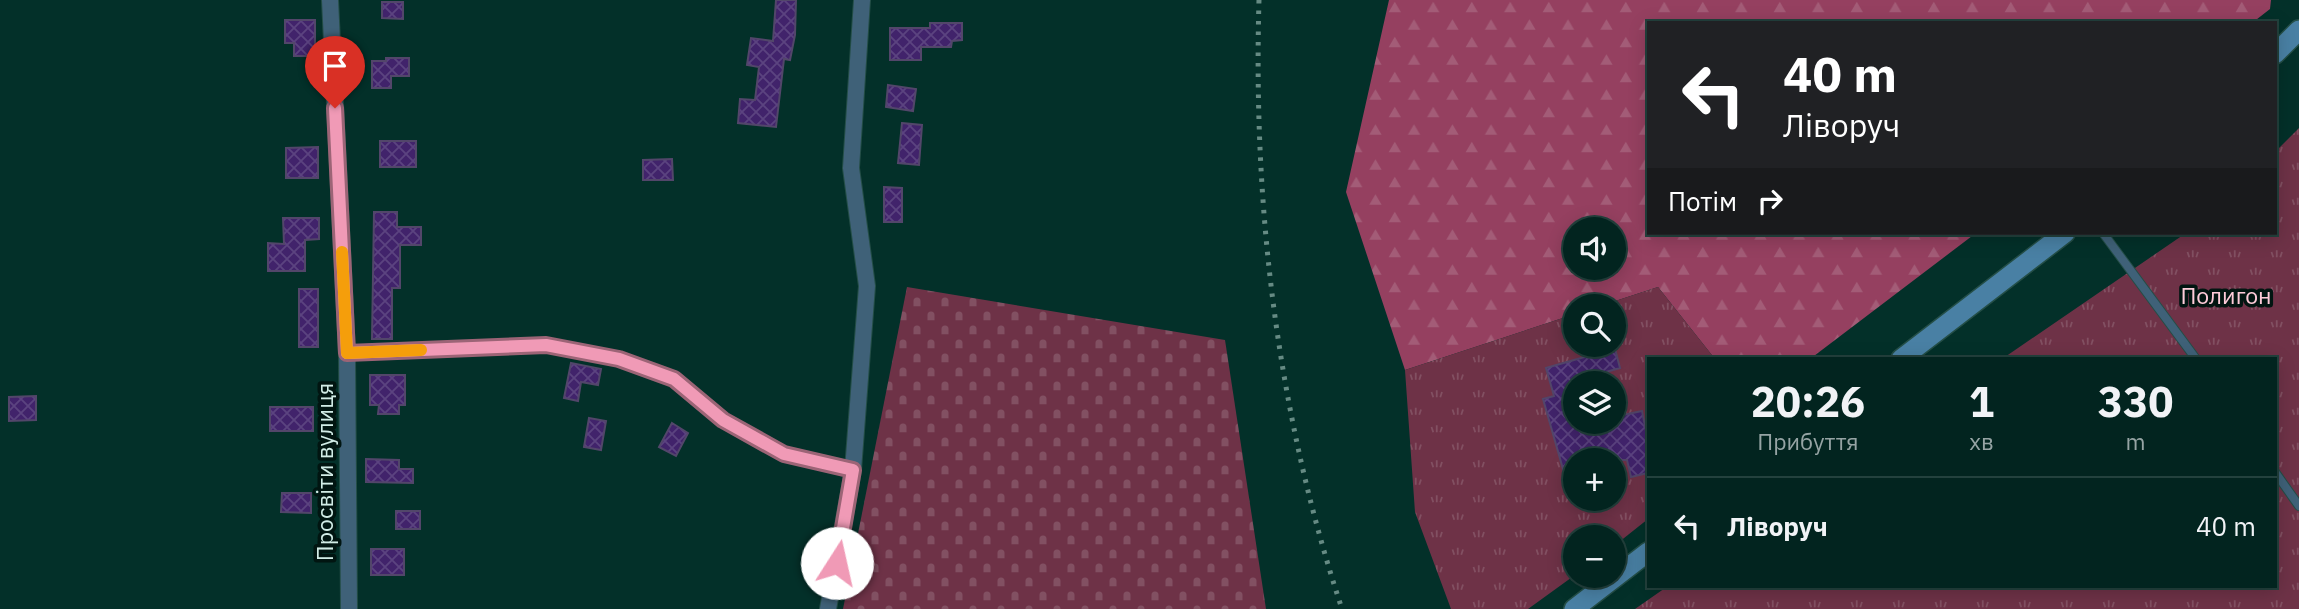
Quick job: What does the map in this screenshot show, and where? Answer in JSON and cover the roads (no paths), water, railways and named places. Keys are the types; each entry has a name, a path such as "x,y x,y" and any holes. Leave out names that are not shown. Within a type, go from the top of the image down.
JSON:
{"main road":[{"path":"2277,52 2299,30"},
{"path":"1903,357 2062,235"},
{"path":"1574,609 1647,553"}],"street":[{"name":"Просвіти вулиця","path":"330,0 347,353 349,609"},
{"path":"828,609 853,470 867,286 851,168 862,0"}],"lane":[{"path":"2105,235 2195,357"},
{"path":"347,353 546,345 619,359 674,379 723,420 784,454 853,470"},
{"path":"2277,475 2299,506"}],"railway":[{"path":"1259,0 1260,154 1274,308 1301,460 1342,609"}],"park label":[{"name":"Полигон","path":"2226,296"}]}
